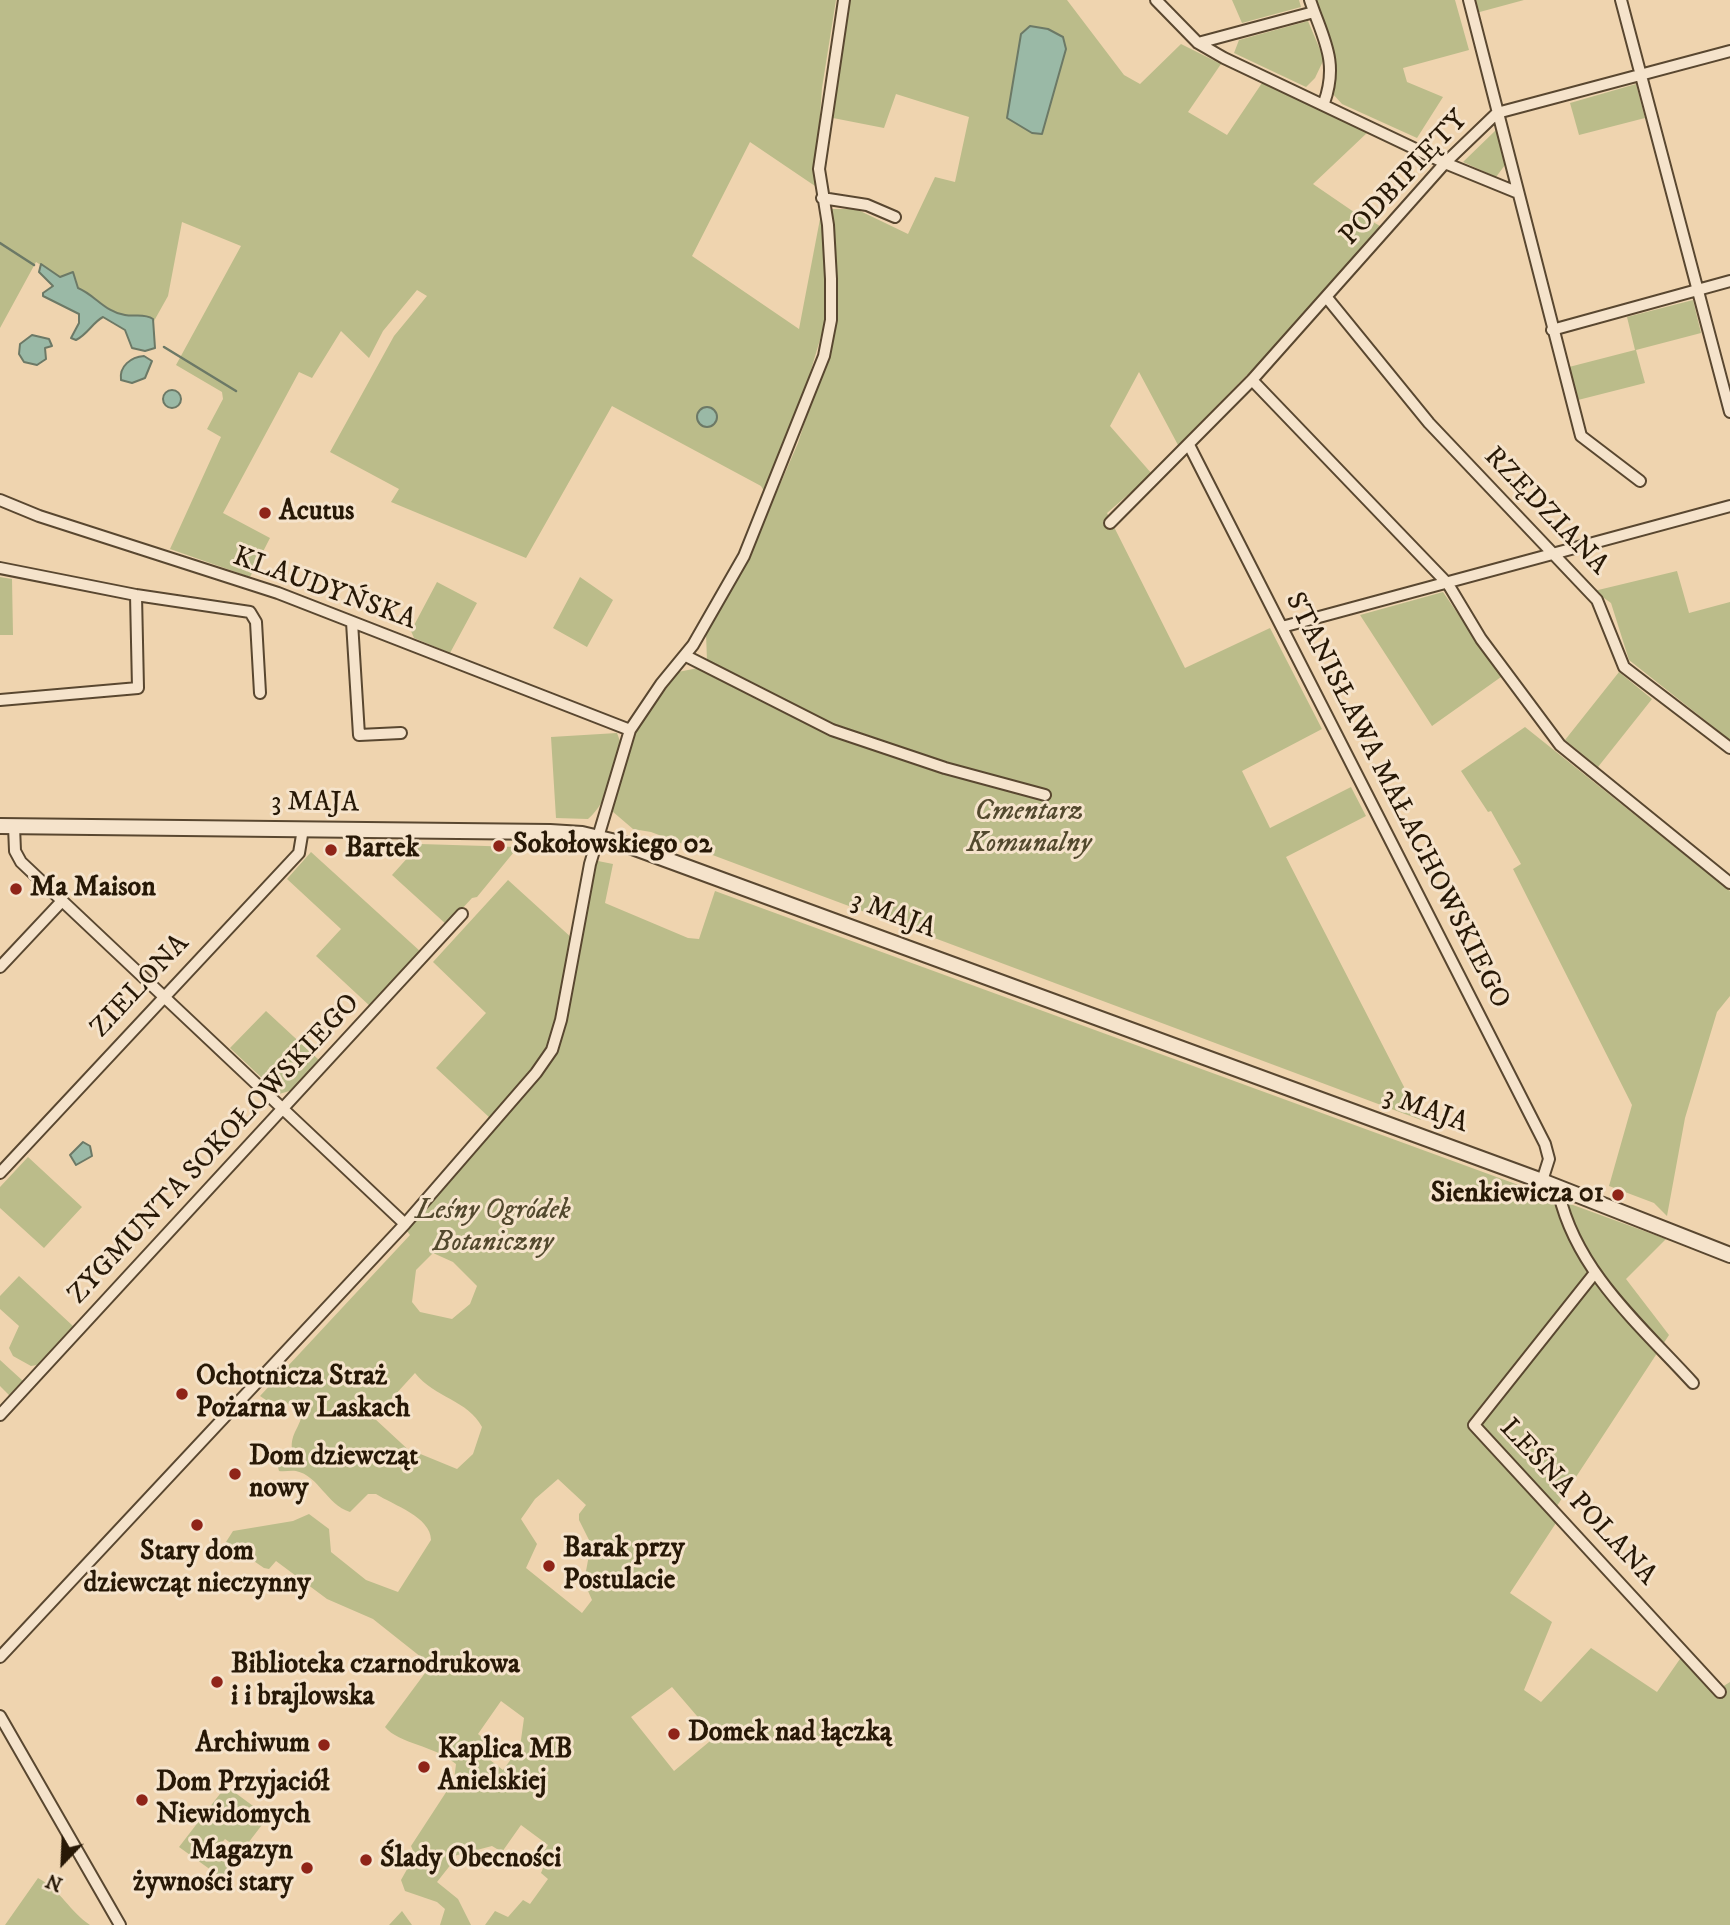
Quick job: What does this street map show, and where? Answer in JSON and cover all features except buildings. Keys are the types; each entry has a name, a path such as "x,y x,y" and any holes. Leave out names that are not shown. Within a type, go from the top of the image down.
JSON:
{"street":[{"path":"0,1657 405,1224 536,1073 552,1050 561,1020 597,838 630,730 661,684 686,656 744,556 824,356 831,320 831,279 828,225 819,169 844,0"},
{"path":"1156,0 1198,43 1224,58 1446,163 1517,192"},
{"path":"1310,0 1330,51 1330,88 1324,103"},
{"path":"1468,0 1581,436 1640,481"},
{"path":"1621,0 1730,412"},
{"path":"1198,43 1314,12"},
{"name":"PODBIPIĘTY","path":"1110,523 1252,380 1328,299 1446,163 1497,113 1730,51"},
{"path":"822,198 867,205 895,217"},
{"path":"1552,330 1730,281"},
{"name":"RZĘDZIANA","path":"1328,299 1429,423 1597,600 1624,667 1730,748"},
{"path":"1252,380 1448,584 1481,639 1560,745 1730,883"},
{"name":"STANISŁAWA MAŁACHOWSKIEGO","path":"1189,445 1545,1144 1549,1159 1542,1181"},
{"name":"KLAUDYŃSKA","path":"1,503 278,593 630,730"},
{"path":"1282,627 1730,506"},
{"path":"0,569 136,595 250,612 256,622 260,693"},
{"path":"0,700 138,688 136,595"},
{"path":"352,622 359,735 401,733"},
{"path":"686,656 832,730 935,765 1045,795"},
{"path":"7,826 17,855 62,901 405,1224"},
{"name":"3 MAJA","path":"7,826 550,832 628,845 1542,1181 1730,1255"},
{"name":"ZIELONA","path":"0,1172 299,853 303,829"},
{"path":"0,967 62,901"},
{"name":"ZYGMUNTA SOKOŁOWSKIEGO","path":"0,1415 284,1111 463,914"},
{"path":"1559,1194 1564,1217 1594,1274 1693,1383"},
{"name":"LEŚNA POLANA","path":"1594,1274 1474,1425 1720,1692"},
{"path":"0,1716 120,1925"}],"green space":[{"path":"0,0 836,0 822,88 815,186 750,142 692,256 799,329 820,219 825,223 827,316 800,407 764,491 761,486 612,406 526,558 391,502 399,489 330,452 394,336 427,296 417,290 383,331 369,358 341,331 312,378 299,372 223,513 270,538 250,577 170,549 221,437 207,429 223,399 222,392 176,365 241,246 182,222 168,296 154,321 115,311 78,288 76,279 60,277 36,262 0,328"},
{"name":"Cmentarz Komunalny","path":"850,0 1067,0 1124,75 1140,84 1181,44 1221,64 1188,112 1227,135 1262,83 1368,132 1313,184 1370,223 1380,226 1298,323 1178,445 1139,372 1110,426 1152,474 1107,513 1185,668 1270,628 1322,729 1242,771 1270,828 1351,787 1366,816 1286,857 1421,1120 651,832 633,829 612,811 628,748 636,731 678,672 698,668 786,714 789,711 707,661 706,633 750,554 798,443 831,340 829,209 856,209 908,234 935,177 955,182 969,117 896,94 884,128 833,118"},
{"path":"1232,0 1299,0 1301,7 1242,23"},
{"path":"1315,0 1455,0 1469,50 1403,68 1407,82 1443,97 1417,138 1342,104 1331,92"},
{"path":"1473,0 1524,0 1476,13"},
{"path":"1308,21 1324,59 1315,78 1306,87 1234,53 1239,40"},
{"path":"1636,84 1645,118 1579,135 1570,103"},
{"path":"1497,129 1505,165 1496,177 1463,162"},
{"path":"1693,300 1701,333 1636,350 1645,383 1578,400 1569,367 1635,350 1627,317"},
{"path":"1677,571 1689,613 1730,602 1730,740 1629,660 1611,603 1594,591"},
{"path":"0,577 12,579 13,635 0,635"},
{"path":"580,577 613,600 587,647 553,628"},
{"path":"437,582 477,603 450,653 414,638 411,631"},
{"path":"1443,592 1501,677 1432,726 1360,615"},
{"path":"1619,672 1652,699 1598,767 1565,740"},
{"path":"1525,727 1730,891 1730,996 1717,1012 1685,1118 1667,1216 1654,1203 1609,1186 1632,1105 1513,869 1521,864 1491,811 1488,812 1461,771"},
{"path":"617,733 620,741 613,773 596,811 588,819 556,818 551,737"},
{"path":"420,844 518,847 477,897 472,898 447,925 392,875"},
{"path":"311,852 421,952 371,1007 316,956 341,929 287,879"},
{"name":"Leśny Ogródek Botaniczny","path":"593,860 613,864 605,903 688,938 699,939 715,891 1666,1239 1626,1279 1669,1335 1555,1509 1558,1520 1510,1593 1552,1622 1524,1690 1541,1702 1591,1648 1657,1692 1682,1656 1722,1687 1730,1682 1730,1925 485,1925 495,1911 508,1917 523,1900 530,1904 548,1879 541,1873 546,1861 542,1854 548,1845 521,1825 502,1852 492,1846 454,1856 452,1863 437,1882 458,1899 471,1925 440,1925 445,1909 437,1902 405,1891 401,1880 415,1855 411,1846 454,1780 456,1764 438,1753 391,1733 385,1727 431,1665 373,1619 327,1599 276,1561 269,1569 264,1568 226,1542 233,1531 293,1521 309,1514 329,1529 331,1552 366,1580 398,1592 431,1540 425,1525 410,1512 376,1494 368,1494 350,1512 335,1503 311,1478 296,1471 279,1471 278,1467 292,1449 302,1413 284,1401 269,1402 260,1396 410,1235 407,1231 549,1062","holes":["433,1253 453,1262 477,1286 470,1304 452,1319 420,1312 412,1302 416,1270","415,1373 432,1388 468,1411 482,1427 473,1454 457,1469 418,1453 414,1455 374,1418","558,1479 586,1505 579,1514 579,1520 591,1544 584,1582 592,1600 582,1613 526,1568 537,1544 521,1519 535,1499","672,1687 715,1737 674,1771 631,1717","501,1701 524,1718 520,1747 503,1770 477,1750 484,1739 478,1734"]},
{"path":"508,880 573,939 560,1014 543,1060 490,1118 436,1068 486,1013 433,962"},
{"path":"266,1011 320,1061 293,1090 279,1094 230,1048"},
{"path":"28,1157 82,1207 44,1248 0,1208 0,1187"},
{"path":"19,1276 73,1326 37,1365 31,1366 13,1356 9,1348 19,1326 0,1309 0,1296"},
{"path":"0,1360 23,1381 9,1395 0,1386"},
{"path":"226,1786 268,1817 242,1851 225,1839 220,1845 237,1859 222,1878 179,1847"},
{"path":"38,1878 53,1889 90,1925 5,1925"},
{"path":"402,1911 412,1925 389,1925"}],"shaded area":[{"path":"1030,26 1048,29 1063,37 1066,49 1042,134 1032,133 1007,118 1021,34"},
{"path":"41,264 60,277 73,272 78,288 118,313 153,319 155,348 145,351 132,348 125,330 103,317 80,338 71,338 79,323 79,314 43,296 43,293 53,286 39,272"},
{"path":"32,335 49,339 52,346 45,348 46,359 37,365 24,362 19,354 20,344"},
{"path":"144,356 152,361 145,378 132,383 121,380 122,370 127,363"},
{"path":"168,390 176,390 181,399 179,406 168,408 163,403 163,395"},
{"path":"707,407 714,410 717,417 714,424 707,427 700,424 697,417 700,410"},
{"path":"83,1142 90,1146 92,1156 76,1165 70,1155"}],"waterway":[{"path":"0,243 34,265"},
{"path":"164,347 236,391"}],"place":[{"name":"Acutus","path":"265,513"},
{"name":"Sokołowskiego 02","path":"499,846"},
{"name":"Bartek","path":"331,850"},
{"name":"Ma Maison","path":"16,889"},
{"name":"Sienkiewicza 01","path":"1618,1195"},
{"name":"Ochotnicza Straż Pożarna w Laskach","path":"182,1394"},
{"name":"Dom dziewcząt nowy","path":"235,1474"},
{"name":"Stary dom dziewcząt nieczynny","path":"197,1525"},
{"name":"Barak przy Postulacie","path":"549,1566"},
{"name":"Biblioteka czarnodrukowa i i brajlowska","path":"217,1682"},
{"name":"Domek nad łączką","path":"674,1734"},
{"name":"Archiwum","path":"324,1745"},
{"name":"Kaplica MB Anielskiej","path":"424,1767"},
{"name":"Dom Przyjaciół Niewidomych","path":"142,1800"},
{"name":"Ślady Obecności","path":"366,1860"},
{"name":"Magazyn żywności stary","path":"307,1868"}]}
